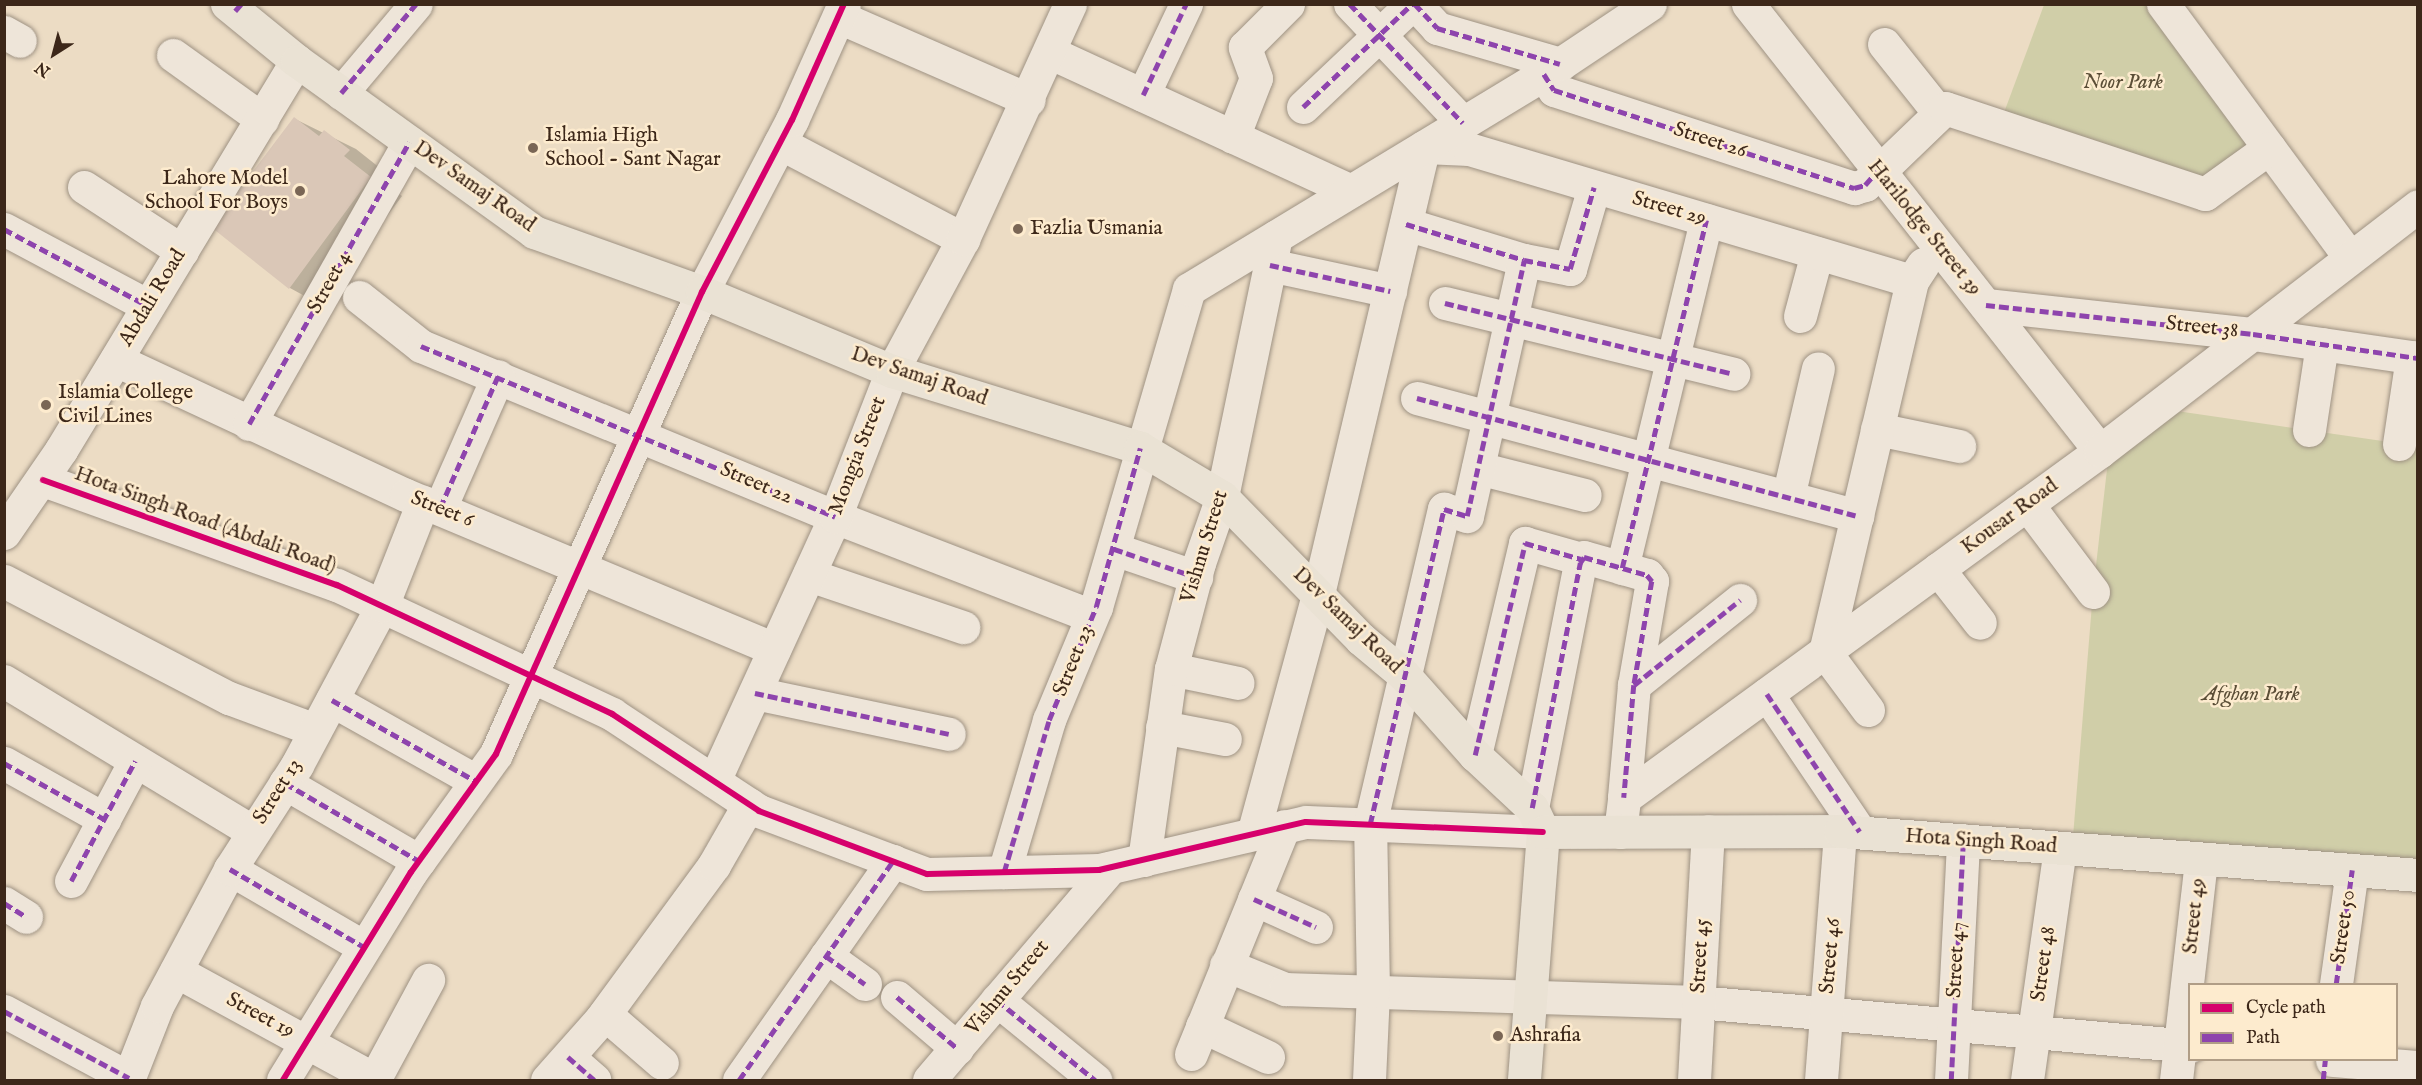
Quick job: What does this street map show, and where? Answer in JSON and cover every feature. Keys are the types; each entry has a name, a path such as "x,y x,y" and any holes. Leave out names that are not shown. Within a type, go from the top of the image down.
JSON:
{"main road":[{"name":"Dev Samaj Road","path":"234,7 297,61 534,232 702,292 891,371 1140,448 1222,497 1360,639 1403,674 1537,820"},
{"name":"Hota Singh Road","path":"1537,820 1620,832 1850,832 2418,875"},
{"path":"1524,1080 1531,994 1537,820"}],"street":[{"path":"341,93 416,4"},
{"name":"Mongia Street","path":"714,781 835,517 891,371 963,239 1029,100 1070,4"},
{"path":"1143,95 1186,4"},
{"path":"1233,137 1256,78 1245,47 1288,4"},
{"path":"1350,4 1463,123"},
{"name":"Street 23","path":"1004,872 1049,720 1092,616 1114,549 1140,448 1189,289 1273,251 1351,191 1552,69 1650,4"},
{"name":"Harilodge Street 39","path":"1748,4 1877,171 1937,242 2100,451"},
{"path":"2163,4 2350,258"},
{"path":"1303,107 1379,35 1427,10 1552,69"},
{"path":"283,1080 418,861 496,754 533,677 702,292 780,143 841,11 1029,100"},
{"path":"1884,44 1939,113"},
{"path":"1049,52 1351,191"},
{"path":"173,55 262,119"},
{"name":"Abdali Road","path":"4,533 43,480 297,61"},
{"name":"Street 26","path":"1552,69 1554,90 1854,188 1865,185 1877,171"},
{"path":"1877,171 1945,108 2205,194 2269,148"},
{"name":"Street 4","path":"249,424 410,142"},
{"path":"780,143 963,239"},
{"path":"1253,834 1318,594 1424,147"},
{"name":"Street 29","path":"1424,147 1469,149 1912,281"},
{"path":"84,187 182,251"},
{"path":"1406,224 1524,260 1570,269 1594,187"},
{"name":"Kousar Road","path":"1624,798 2100,451 2418,206"},
{"path":"1622,568 1706,220"},
{"path":"4,230 148,306"},
{"path":"1868,710 1825,652 1912,281 1937,242"},
{"path":"1273,251 1390,291"},
{"name":"Vishnu Street","path":"1144,860 1171,669 1196,577 1222,497 1273,251"},
{"path":"1800,316 1817,253"},
{"path":"1369,1080 1373,991 1370,824 1403,674 1444,509 1467,516 1524,260"},
{"name":"Street 22","path":"359,297 422,346 835,517 1092,616"},
{"path":"1445,303 1733,374"},
{"name":"Street 38","path":"1986,305 2253,334 2415,357"},
{"path":"2309,430 2322,344"},
{"path":"2399,444 2415,357"},
{"name":"Street 6","path":"116,360 249,424 431,505 581,566 774,649"},
{"path":"1788,497 1818,368"},
{"name":"Street 13","path":"129,1079 157,1006 230,869 285,783 332,700 498,376"},
{"path":"1418,398 1857,516"},
{"path":"1877,429 1959,446"},
{"path":"1478,468 1585,495"},
{"name":"Hota Singh Road (Abdali Road)","path":"43,480 337,585 612,714 749,804 927,873 1110,868 1306,822 1370,824 1537,820"},
{"path":"2027,504 2093,592"},
{"path":"1475,755 1525,543 1647,575 1652,581 1634,685 1620,832"},
{"path":"1114,549 1196,577"},
{"path":"1537,820 1581,559"},
{"path":"1938,569 1980,623"},
{"path":"809,575 963,627"},
{"path":"4,580 229,698 315,730"},
{"path":"1634,685 1740,600"},
{"path":"1171,669 1238,683"},
{"path":"4,681 253,832"},
{"path":"755,693 949,734"},
{"path":"1767,694 1850,832"},
{"path":"332,700 476,782"},
{"path":"1162,727 1225,739"},
{"path":"71,881 135,761"},
{"path":"4,763 104,819"},
{"path":"285,783 418,861"},
{"path":"594,1080 557,1069 605,1014 714,865 749,804"},
{"path":"1268,1057 1197,1040 1284,826"},
{"name":"Street 45","path":"1694,1080 1708,831"},
{"name":"Street 46","path":"1821,1080 1826,1015 1850,832"},
{"name":"Street 47","path":"1951,1080 1963,840"},
{"name":"Street 48","path":"2028,1080 2060,848"},
{"name":"Street 49","path":"2190,983 2201,859"},
{"path":"739,1080 893,861"},
{"name":"Vishnu Street","path":"929,1080 1110,868"},
{"path":"230,869 364,947"},
{"name":"Street 50","path":"2336,983 2352,870"},
{"path":"1254,899 1316,927"},
{"path":"826,956 865,984"},
{"path":"1226,965 1285,989 1531,994 1698,1002 2185,1046"},
{"name":"Street 19","path":"176,971 375,1080"},
{"path":"375,1080 428,980"},
{"path":"897,997 957,1048"},
{"path":"997,1000 1095,1080"},
{"path":"4,1011 129,1079"},
{"name":"Street 49","path":"2176,1080 2185,1046 2188,1011"},
{"path":"605,1014 662,1063"},
{"path":"2323,1080 2325,1061"},
{"path":"2354,1061 2418,1067"}],"green space":[{"name":"Noor Park","path":"2044,5 2163,5 2269,148 2205,194 1999,126"},
{"name":"Afghan Park","path":"2156,408 2417,446 2417,875 2072,849 2093,592 2110,443"}],"building":[{"path":"294,117 319,136 324,130 350,150 344,156 371,177 289,289 211,227"}],"marked path":[{"path":"235,11 241,4"},
{"path":"341,93 416,4"},
{"path":"1143,95 1186,4"},
{"path":"1350,4 1463,123"},
{"path":"1303,107 1412,4"},
{"path":"1415,4 1437,28 1560,64"},
{"path":"1544,74 1554,90 1854,188 1865,185 1877,171"},
{"path":"249,424 409,142"},
{"path":"1406,224 1524,260 1570,269 1594,187"},
{"path":"1622,568 1706,220"},
{"path":"4,229 148,306"},
{"path":"1370,824 1444,509 1467,516 1524,260"},
{"path":"1270,265 1390,291"},
{"path":"1445,303 1733,374"},
{"path":"1986,305 2253,334 2418,358"},
{"path":"421,346 835,517"},
{"path":"440,508 498,376"},
{"path":"1417,398 1857,516"},
{"path":"1004,872 1049,720 1096,607 1140,448"},
{"path":"1475,755 1525,543 1581,559"},
{"path":"1114,549 1196,577"},
{"path":"1532,808 1580,563 1584,557 1647,575 1652,581 1634,685 1624,798"},
{"path":"1634,685 1740,600"},
{"path":"755,693 949,734"},
{"path":"1767,694 1860,832"},
{"path":"332,700 476,781"},
{"path":"71,881 135,761"},
{"path":"4,763 104,819"},
{"path":"285,783 419,861"},
{"path":"1951,1080 1963,840"},
{"path":"739,1080 893,861"},
{"path":"230,869 364,947"},
{"path":"2336,983 2352,870"},
{"path":"1254,899 1316,927"},
{"path":"4,903 26,917"},
{"path":"826,956 865,984"},
{"path":"897,997 957,1048"},
{"path":"997,1000 1095,1080"},
{"path":"4,1011 129,1078"},
{"path":"568,1057 594,1080"},
{"path":"2323,1080 2325,1061"}],"cycle path":[{"path":"283,1080 411,872 496,754 702,292 792,120 844,4"},
{"path":"43,480 337,585 612,714 759,811 927,874 1099,870 1306,822 1543,832"}],"place":[{"name":"Islamia High School - Sant Nagar","path":"533,148"},
{"name":"Lahore Model School For Boys","path":"300,191"},
{"name":"Fazlia Usmania","path":"1018,229"},
{"name":"Islamia College Civil Lines","path":"46,405"},
{"name":"Ashrafia","path":"1498,1036"}]}
